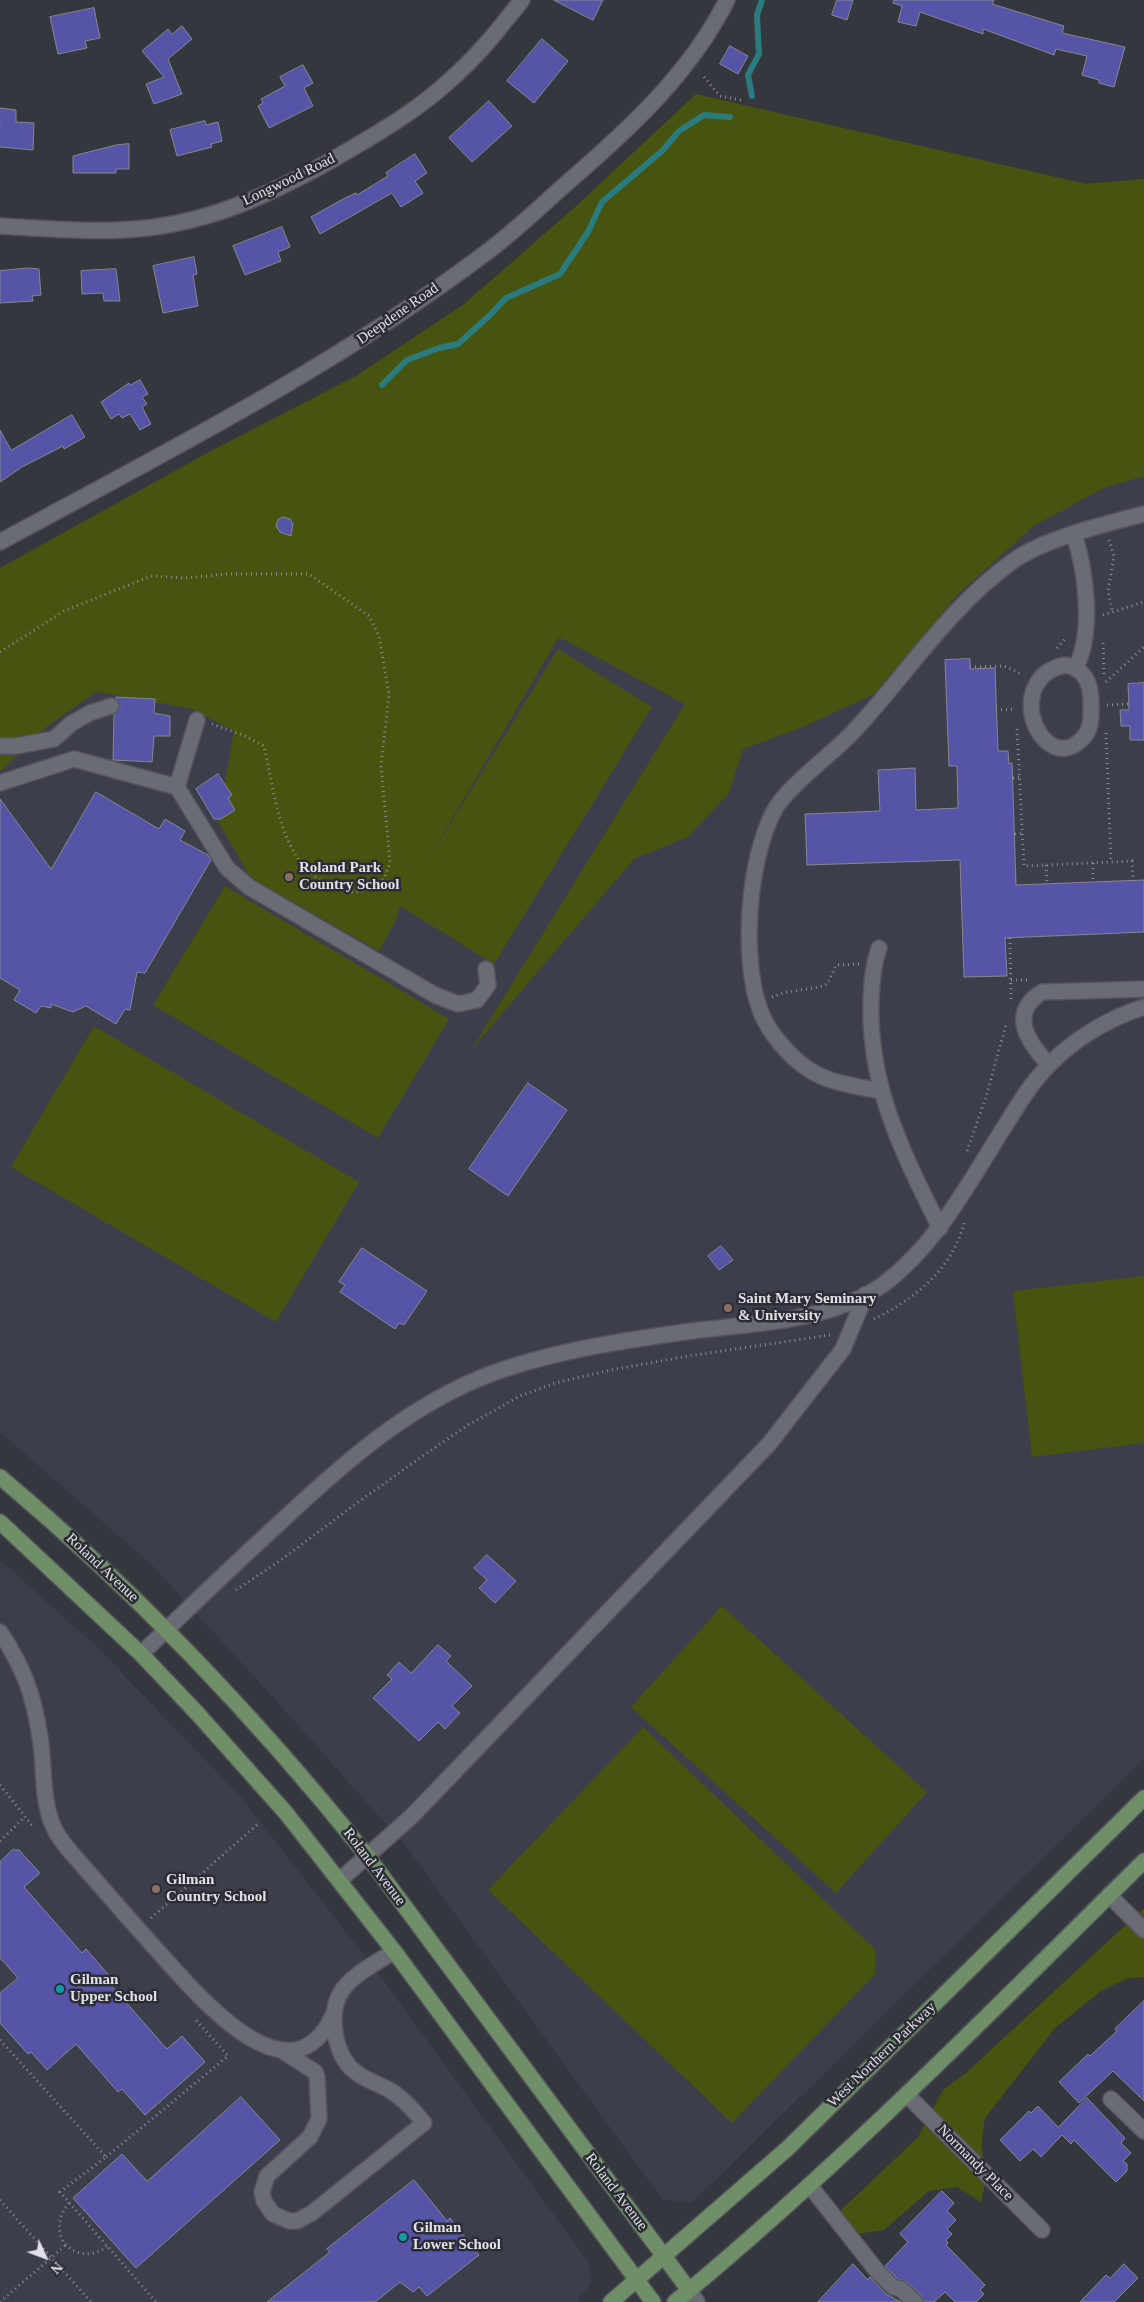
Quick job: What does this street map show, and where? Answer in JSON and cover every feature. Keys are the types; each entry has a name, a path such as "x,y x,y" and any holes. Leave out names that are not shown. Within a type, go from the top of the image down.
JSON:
{"main road":[{"name":"Roland Avenue","path":"0,1477 111,1575 167,1629 286,1757 368,1857 693,2296"},
{"path":"0,1522 141,1654 250,1770 340,1880 394,1951 652,2302"},
{"name":"West Northern Parkway","path":"611,2302 788,2148 1144,1798"},
{"path":"675,2302 693,2296 907,2095 1144,1861"}],"street":[{"name":"Longwood Road","path":"0,226 97,231 154,227 210,215 279,188 336,158 416,108 476,56 522,0"},
{"name":"Deepdene Road","path":"0,542 198,434 350,346 488,252 583,169 650,107 685,66 727,0"},
{"path":"880,1090 849,1085 809,1070 791,1055 761,1013 754,992 750,966 750,936 756,870 767,826 774,810 785,796 855,730 941,627 966,602 1014,560 1030,551 1074,534 1144,514"},
{"path":"1074,534 1084,570 1085,605 1084,644 1076,667"},
{"path":"1066,664 1076,667 1087,680 1092,692 1091,722 1082,739 1065,748 1056,747 1048,744 1035,727 1032,713 1032,696 1036,684 1044,673 1054,666 1066,664"},
{"path":"0,746 16,746 54,738 72,723 90,713 110,706"},
{"path":"177,787 197,720"},
{"path":"54,738 65,762"},
{"path":"0,783 74,759 177,787 227,868 249,887 435,994 458,1004 477,1000 488,985 486,970"},
{"path":"879,948 872,972 871,1033 880,1090 905,1154 940,1228"},
{"path":"1048,1065 1038,1054 1025,1031 1025,1008 1032,998 1042,992 1144,989"},
{"path":"141,1654 294,1509 355,1455 398,1424 447,1393 496,1372 545,1358 654,1336 784,1320 817,1313 866,1294 883,1284 914,1257 940,1228 1018,1106 1048,1065 1088,1034 1130,1012 1144,1008"},
{"path":"340,1880 412,1816 484,1738 769,1444 843,1349 866,1294"},
{"path":"0,1632 16,1655 26,1678 34,1705 41,1739 46,1799 54,1828 76,1858 209,2008 238,2031 281,2050 311,2069 317,2077 317,2126 310,2137 267,2176 262,2192 264,2201 273,2214 280,2219 298,2221 312,2213 424,2123 400,2097 361,2076 350,2067 338,2048 333,2015"},
{"path":"1110,1896 1144,1930"},
{"path":"281,2050 296,2050 311,2044 322,2035 333,2015 336,1999 340,1991 357,1976 394,1951"},
{"name":"Normandy Place","path":"907,2095 1042,2230"},
{"path":"1111,2098 1144,2131"},
{"path":"810,2186 877,2271 893,2287 901,2289 915,2302"}],"path":[{"path":"704,77 720,96 741,100"},
{"path":"1106,531 1114,556 1108,591 1112,610"},
{"path":"0,652 64,611 151,576 185,578 228,574 309,574 369,616 380,636 389,695 381,766 390,862 385,876 374,889 350,892 323,882 303,866 292,850 281,825 264,746 243,735 197,720"},
{"path":"1095,618 1112,610 1144,602"},
{"path":"1102,615 1102,625"},
{"path":"1102,635 1105,690"},
{"path":"1054,651 1068,636"},
{"path":"1104,683 1144,647"},
{"path":"970,667 1004,666 1022,674"},
{"path":"1018,682 1027,666"},
{"path":"1105,698 1106,714"},
{"path":"1016,700 1024,866 1132,861 1133,880"},
{"path":"1105,705 1129,704"},
{"path":"996,710 1016,709"},
{"path":"1106,724 1111,862"},
{"path":"1013,778 1020,777"},
{"path":"1015,834 1022,833"},
{"path":"1093,863 1093,882"},
{"path":"1046,865 1047,884"},
{"path":"1010,938 1011,1003"},
{"path":"765,999 783,993 824,986 828,983 836,965 855,963"},
{"path":"966,1154 986,1097 1008,1019"},
{"path":"866,1323 892,1310 930,1280 955,1248 965,1221"},
{"path":"233,1592 282,1560 360,1500 438,1445 468,1425 520,1396 555,1383 611,1370 836,1334"},
{"path":"0,1785 36,1830"},
{"path":"0,1841 25,1817"},
{"path":"139,1929 258,1824"},
{"path":"156,2302 60,2192 106,2157 228,2056 190,2013"},
{"path":"0,2040 106,2157"},
{"path":"0,2200 91,2302"},
{"path":"69,2203 60,2216 59,2223 61,2238 66,2244 72,2250 86,2254 94,2254 107,2246"},
{"path":"0,2302 66,2244"}],"shaded area":[{"name":"Saint Mary Seminary & University","path":"1144,179 1144,1759 692,2203 662,2199 408,1849 152,1565 0,1432 0,568 209,452 356,376 463,305 584,205 1086,184"},
{"name":"Gilman Country School","path":"0,1560 95,1645 240,1796 384,1981 589,2263 591,2282 577,2302 0,2302"}],"green space":[{"path":"696,94 1086,184 1144,179 1144,476 1104,488 1035,525 958,594 874,694 803,727 743,749 729,793 688,837 634,859 471,1050 685,704 559,637 426,863 558,649 652,707 494,964 400,906 395,922 379,951 251,878 218,822 234,731 190,708 96,692 45,728 0,772 0,568 209,452 356,376 463,305 575,207"},
{"path":"225,886 449,1019 378,1138 153,1005"},
{"path":"94,1026 359,1182 276,1322 11,1167"},
{"path":"1144,1276 1144,1443 1032,1457 1013,1291"},
{"path":"722,1606 927,1792 836,1893 631,1707"},
{"path":"643,1727 875,1949 875,1974 732,2123 488,1890"},
{"path":"1144,1908 1144,1977 1128,1978 1101,1991 1055,2028 985,2118 981,2146 987,2175 981,2202 957,2187 929,2191 884,2230 856,2234 838,2213 918,2137 943,2090 966,2073"}],"building":[{"path":"554,0 603,0 593,20"},
{"path":"837,0 853,0 847,20 832,15"},
{"path":"894,0 994,0 992,4 1064,26 1062,33 1125,47 1114,87 1099,83 1099,80 1082,75 1087,56 1056,49 1054,55 983,29 983,34 920,12 916,26 898,22 902,6 893,3"},
{"path":"94,8 100,38 85,41 87,48 58,54 50,17"},
{"path":"182,26 192,39 168,59 182,94 154,104 146,84 164,77 142,51 168,29 172,34"},
{"path":"542,39 568,61 534,103 507,81"},
{"path":"730,46 748,56 738,74 720,64"},
{"path":"303,65 313,83 304,88 313,106 269,128 258,106 263,103 261,99 285,86 280,77"},
{"path":"489,101 512,126 472,162 449,138"},
{"path":"0,108 16,110 16,122 34,123 33,150 0,147"},
{"path":"205,121 206,125 218,122 222,141 211,144 212,147 177,156 170,130"},
{"path":"129,144 129,169 116,169 116,173 73,173 73,156 116,145"},
{"path":"415,154 427,173 415,181 423,193 401,207 392,193 320,234 311,217 345,198 356,193 357,195 388,176 386,173"},
{"path":"282,227 290,247 278,252 281,261 245,275 233,246"},
{"path":"194,257 197,274 193,275 198,306 163,313 153,266"},
{"path":"29,268 39,269 41,295 32,296 33,301 0,303 0,271"},
{"path":"116,269 120,301 104,301 103,293 82,294 81,271"},
{"path":"140,380 148,394 142,397 147,404 142,407 151,424 140,430 130,414 122,418 119,414 111,419 101,402 129,383 130,385"},
{"path":"72,415 85,437 64,449 63,446 22,467 0,482 0,430 11,450"},
{"path":"283,517 290,519 293,524 291,536 280,532 276,526 278,520"},
{"path":"970,659 970,669 995,668 998,751 1008,751 1009,764 1012,763 1016,885 1144,880 1144,932 1005,938 1007,976 964,977 960,860 807,865 805,814 880,811 878,770 915,768 916,810 958,808 957,766 949,766 945,660"},
{"path":"1144,683 1144,740 1130,740 1130,726 1121,726 1120,710 1129,710 1128,684"},
{"path":"116,697 155,699 154,713 170,716 170,736 154,736 152,762 113,760 114,715 120,707"},
{"path":"218,774 232,795 228,798 235,810 221,819 214,819 196,789"},
{"path":"96,792 159,829 165,819 185,831 180,840 208,855 211,860 145,973 137,972 130,1010 125,1009 116,1024 86,1006 73,1012 51,1004 51,1008 41,1006 36,1013 14,1000 20,990 0,978 0,799 51,869"},
{"path":"528,1083 567,1110 508,1196 469,1169"},
{"path":"721,1246 733,1260 719,1270 708,1256"},
{"path":"362,1248 427,1291 404,1325 399,1323 395,1329 340,1292 345,1285 339,1282"},
{"path":"487,1555 516,1581 495,1603 479,1588 487,1580 474,1568"},
{"path":"438,1645 451,1656 446,1661 472,1686 452,1706 460,1713 445,1729 438,1722 419,1741 373,1698 392,1679 387,1675 399,1662 411,1673"},
{"name":"Gilman Upper School","path":"14,1849 16,1851 18,1849 39,1872 24,1887 82,1953 86,1949 113,1980 109,1983 167,2049 182,2036 205,2062 145,2115 122,2089 118,2092 76,2044 47,2070 31,2052 28,2054 0,2023 0,1993 18,1978 0,1958 0,1862"},
{"path":"1144,2001 1144,2101 1113,2071 1079,2103 1059,2082 1088,2054 1090,2056 1117,2031 1115,2029"},
{"path":"241,2097 280,2140 136,2268 73,2198 122,2154 147,2181"},
{"path":"1087,2098 1125,2138 1121,2143 1131,2153 1123,2161 1127,2164 1127,2171 1116,2182 1074,2140 1071,2144 1062,2135 1041,2157 1033,2149 1020,2161 1000,2140 1029,2111 1031,2113 1038,2106 1058,2127"},
{"name":"Gilman Lower School","path":"414,2180 447,2221 450,2218 479,2255 427,2296 419,2287 413,2292 400,2282 375,2302 267,2302 330,2252 327,2249"},
{"path":"942,2191 954,2203 947,2211 956,2220 947,2229 952,2234 946,2240 948,2243 946,2245 985,2285 980,2290 984,2294 976,2302 955,2302 945,2292 934,2302 924,2302 921,2295 907,2282 898,2279 885,2266 908,2242 900,2234"},
{"path":"853,2264 868,2280 870,2277 886,2294 901,2302 818,2302"},
{"path":"1124,2264 1138,2278 1114,2302 1080,2302 1106,2275 1110,2278"}],"waterway":[{"path":"752,96 748,75 759,54 757,15 762,0"},
{"path":"382,385 407,360 439,348 458,344 506,298 560,274 588,232 602,202 663,150 679,131 704,115 730,117"}],"place":[{"name":"Roland Park Country School","path":"289,877"},
{"name":"Saint Mary Seminary & University","path":"728,1308"},
{"name":"Gilman Country School","path":"156,1889"},
{"name":"Gilman Upper School","path":"60,1989"},
{"name":"Gilman Lower School","path":"403,2237"}]}
